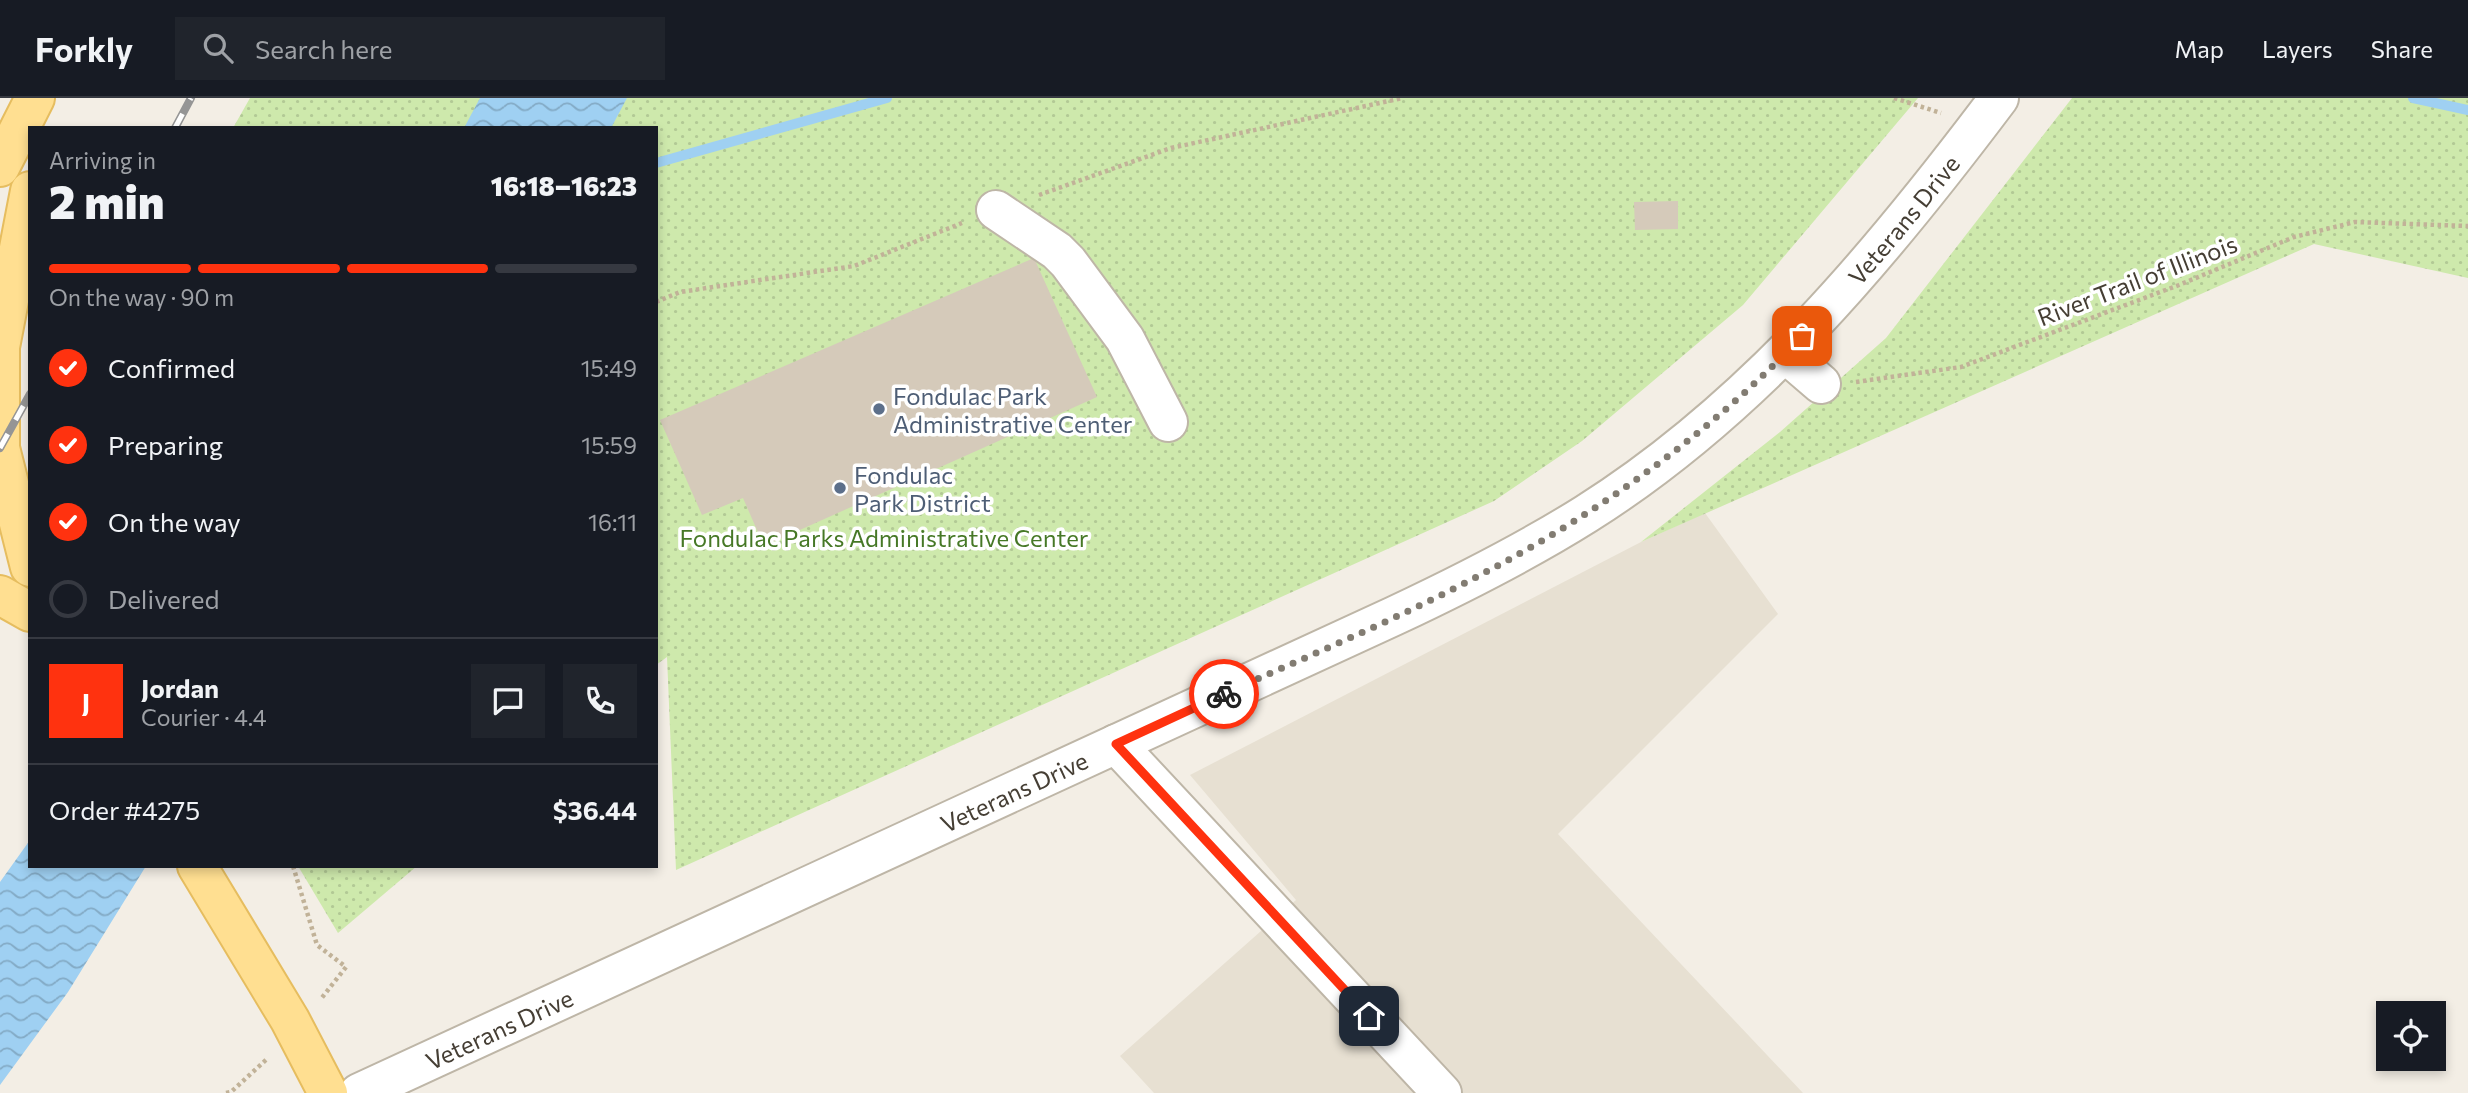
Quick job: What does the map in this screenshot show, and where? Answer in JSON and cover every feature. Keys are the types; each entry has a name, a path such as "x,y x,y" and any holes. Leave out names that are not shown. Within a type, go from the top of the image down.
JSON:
{"main road":[{"path":"0,167 35,98"},
{"path":"42,126 47,98"},
{"path":"28,201 0,347 0,448 28,559"},
{"path":"0,554 28,596"},
{"path":"0,595 28,611"},
{"path":"198,868 302,1042 328,1093"}],"street":[{"name":"Veterans Drive","path":"359,1093 1461,584 1587,513 1689,439 1786,354 1882,247 1998,98"},
{"path":"996,210 1069,262 1125,339 1168,422"},
{"path":"1786,354 1821,384"},
{"path":"1116,744 1442,1093"}],"path":[{"path":"1894,98 1935,112"},
{"name":"River Trail of Illinois","path":"1821,384 1878,380 1961,367 2179,285 2294,237 2355,222 2468,226"}],"shaded area":[{"path":"1705,513 1778,614 1558,834 1803,1093 1154,1093 1120,1056 1296,900 1190,775 1641,542"}],"green space":[{"name":"Fondulac Parks Administrative Center","path":"250,98 1918,98 1743,305 1582,441 1494,501 676,870 667,657 658,664 658,126 234,126"},
{"path":"2072,98 2468,98 2468,278 2314,244 1641,542 1780,432 1886,338"},
{"path":"299,868 415,868 338,933"}],"water":[{"path":"480,98 627,98 612,126 465,126"},
{"path":"28,843 28,868 145,868 68,992 0,1085 0,882"}],"building":[{"path":"1678,201 1678,229 1635,230 1634,202"},
{"name":"Fondulac Park Administrative Center","path":"1034,258 1097,397 764,546 743,498 702,515 660,420"}],"waterway":[{"path":"658,162 887,98"},
{"path":"2413,98 2468,110"}],"railway":[{"path":"176,126 191,98"},
{"path":"0,448 28,398"}],"way so far":[{"path":"1224,694 1484,573 1587,513 1689,439 1749,388 1802,336"}],"place":[{"name":"Fondulac Park Administrative Center","path":"879,409"},
{"name":"Fondulac Park District","path":"840,488"}],"route":[{"path":"1224,694 1116,744 1369,1016"}]}
